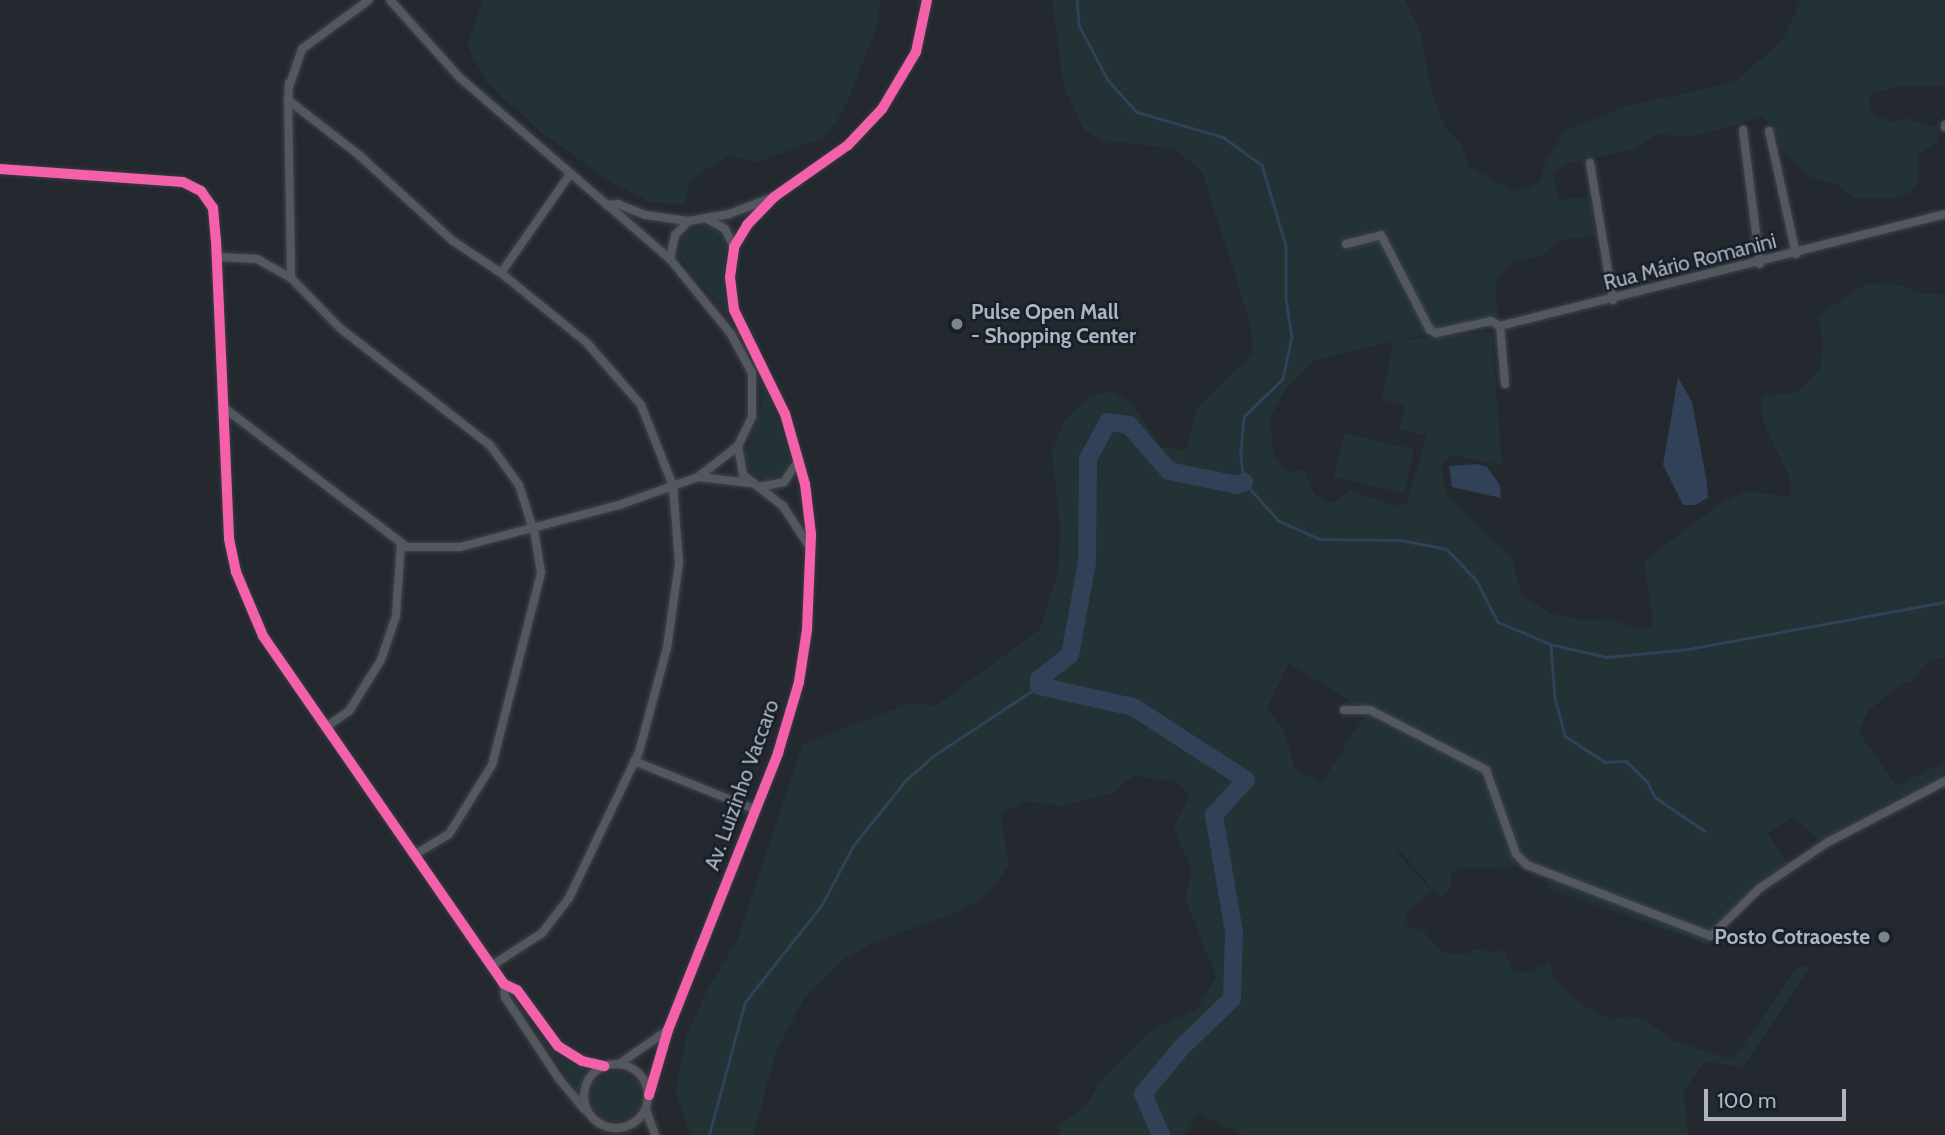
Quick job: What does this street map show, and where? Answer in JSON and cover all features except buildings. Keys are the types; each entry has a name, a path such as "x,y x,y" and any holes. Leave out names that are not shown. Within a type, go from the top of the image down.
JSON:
{"street":[{"path":"291,278 288,100 302,48 369,0"},
{"path":"390,0 459,77 670,259 717,313 748,363 754,407 738,446 738,465 755,485 783,506 809,546"},
{"path":"734,247 747,225 774,197 848,145 882,109 916,52 927,0"},
{"path":"288,100 359,155 453,241 501,273 587,343 641,405 673,486 679,563 667,649 634,761 569,898 542,933 491,966"},
{"path":"1743,130 1760,264"},
{"path":"1769,131 1796,254"},
{"path":"1590,163 1613,300"},
{"path":"0,169 183,182 201,191 213,208 217,257 229,539 236,572 270,648 504,984 517,990 558,1046 582,1061 604,1066 619,1063 668,1030"},
{"path":"501,273 570,174"},
{"path":"607,205 618,204 645,215 688,221 703,220 774,197"},
{"name":"Rua Mário Romanini","path":"1346,244 1381,235 1430,330 1436,333 1491,321 1500,326 1613,300 1945,214"},
{"path":"703,220 725,229 734,247"},
{"path":"670,259 675,235 688,221"},
{"name":"Av. Luizinho Vaccaro","path":"649,1095 668,1030 756,810 799,682 809,601 809,509 799,460 776,393 734,310 730,277 734,247"},
{"path":"217,257 257,259 291,278 340,328 490,445 519,485 533,528 541,573 492,765 449,834 414,855"},
{"path":"1500,326 1506,384"},
{"path":"223,407 407,547 460,547 673,486 698,477 738,446"},
{"path":"698,477 755,485 784,482 799,460"},
{"path":"326,727 349,711 381,660 396,617 401,543"},
{"path":"1345,710 1370,710 1486,770 1516,854 1527,865 1712,936 1760,888 1828,842 1945,781"},
{"path":"634,761 756,810"},
{"path":"504,984 505,997 559,1079 613,1135"},
{"path":"619,1063 640,1074 649,1095 646,1110 655,1135"},
{"path":"588,1112 583,1097 587,1082 604,1066"},
{"path":"606,1127 629,1126 646,1110"}],"shaded area":[{"path":"482,0 881,0 877,26 844,110 826,137 757,162 727,156 690,180 685,204 652,203 613,183 544,135 500,95 485,79 467,46"},
{"path":"1052,0 1405,0 1421,33 1432,93 1445,128 1460,143 1471,168 1517,192 1540,182 1545,162 1566,130 1627,106 1735,82 1783,39 1801,0 1945,0 1945,86 1898,87 1869,95 1870,112 1892,123 1906,118 1938,128 1937,143 1919,154 1919,180 1910,193 1896,198 1853,198 1837,184 1811,178 1781,151 1777,135 1763,117 1696,136 1657,135 1632,150 1566,164 1553,172 1559,200 1589,197 1595,236 1559,240 1542,256 1512,262 1495,283 1498,315 1401,340 1492,332 1502,465 1451,455 1441,468 1447,495 1511,557 1522,596 1550,613 1573,619 1617,621 1638,630 1653,625 1644,561 1719,504 1747,491 1791,497 1790,478 1763,422 1761,396 1798,392 1820,368 1823,343 1818,316 1865,284 1893,283 1922,293 1945,294 1945,657 1927,662 1913,681 1900,685 1869,710 1858,731 1896,785 1945,762 1945,780 1902,796 1819,840 1794,817 1768,833 1787,864 1757,884 1708,945 1547,888 1549,880 1516,867 1458,869 1451,873 1451,889 1440,898 1400,851 1398,854 1432,891 1404,916 1409,927 1424,932 1444,953 1463,955 1475,949 1494,953 1504,949 1513,971 1530,972 1550,962 1553,978 1584,1006 1614,1020 1631,1016 1647,1021 1674,1041 1733,1060 1797,967 1811,966 1743,1068 1705,1061 1684,1091 1688,1135 1244,1135 1198,1114 1185,1135 1061,1135 1058,1126 1087,1104 1102,1078 1150,1031 1198,1008 1216,977 1185,898 1192,872 1173,827 1190,797 1178,782 1133,776 1113,793 1064,806 1026,801 1000,814 1009,865 989,893 961,911 875,942 846,958 806,995 775,1054 754,1135 693,1135 688,1130 676,1093 686,1037 708,988 738,939 803,744 907,704 937,705 1040,629 1058,572 1060,530 1052,452 1065,419 1089,398 1109,391 1131,401 1161,447 1186,450 1196,408 1253,354 1250,323 1202,171 1172,148 1105,141 1084,131 1063,84","holes":["1393,342 1382,399 1405,407 1399,429 1426,436 1406,505 1392,505 1350,490 1332,503 1315,495 1304,470 1286,472 1273,453 1270,417 1288,386 1315,360","1289,663 1367,712 1322,782 1295,770 1285,732 1267,708"]},
{"path":"707,226 718,231 727,245 724,278 728,318 679,256 683,236 696,227"},
{"path":"761,376 791,454 787,470 768,480 753,475 744,457 761,410"},
{"path":"1344,433 1414,449 1404,493 1334,477"},
{"path":"541,1038 563,1059 589,1070 577,1091"},
{"path":"616,1071 634,1078 641,1096 634,1114 616,1121 598,1114 591,1096 598,1078"}],"water":[{"path":"1678,377 1692,402 1707,483 1708,498 1695,505 1683,505 1663,465"},
{"path":"1477,464 1487,467 1500,485 1501,498 1452,487 1449,466"}],"waterway":[{"path":"1077,0 1079,25 1108,80 1137,112 1223,137 1262,165 1286,246 1286,299 1292,336 1283,379 1244,417 1241,455 1244,482 1279,521 1320,539 1400,540 1447,549 1477,581 1498,622 1550,644 1607,657 1688,649 1945,602"},
{"path":"1161,1135 1143,1094 1181,1048 1232,999 1234,932 1214,815 1246,780 1133,707 1039,686 1039,679 1070,655 1087,562 1088,459 1108,422 1129,425 1169,471 1237,485 1244,482"},
{"path":"1551,645 1555,698 1565,736 1605,762 1626,761 1647,781 1655,797 1705,831"},
{"path":"709,1135 745,1002 821,906 853,846 906,780 936,754 1039,686"}],"cycle path":[{"path":"649,1095 668,1030 778,753 799,682 807,630 811,534 805,484 785,414 734,310 730,277 734,247 747,225 774,197 848,145 882,109 916,52 927,0"},
{"path":"0,169 183,182 201,191 213,208 229,539 236,572 263,636 504,984 517,990 558,1046 582,1061 604,1066"}],"place":[{"name":"Pulse Open Mall - Shopping Center","path":"957,324"},
{"name":"Posto Cotraoeste","path":"1884,937"}]}
